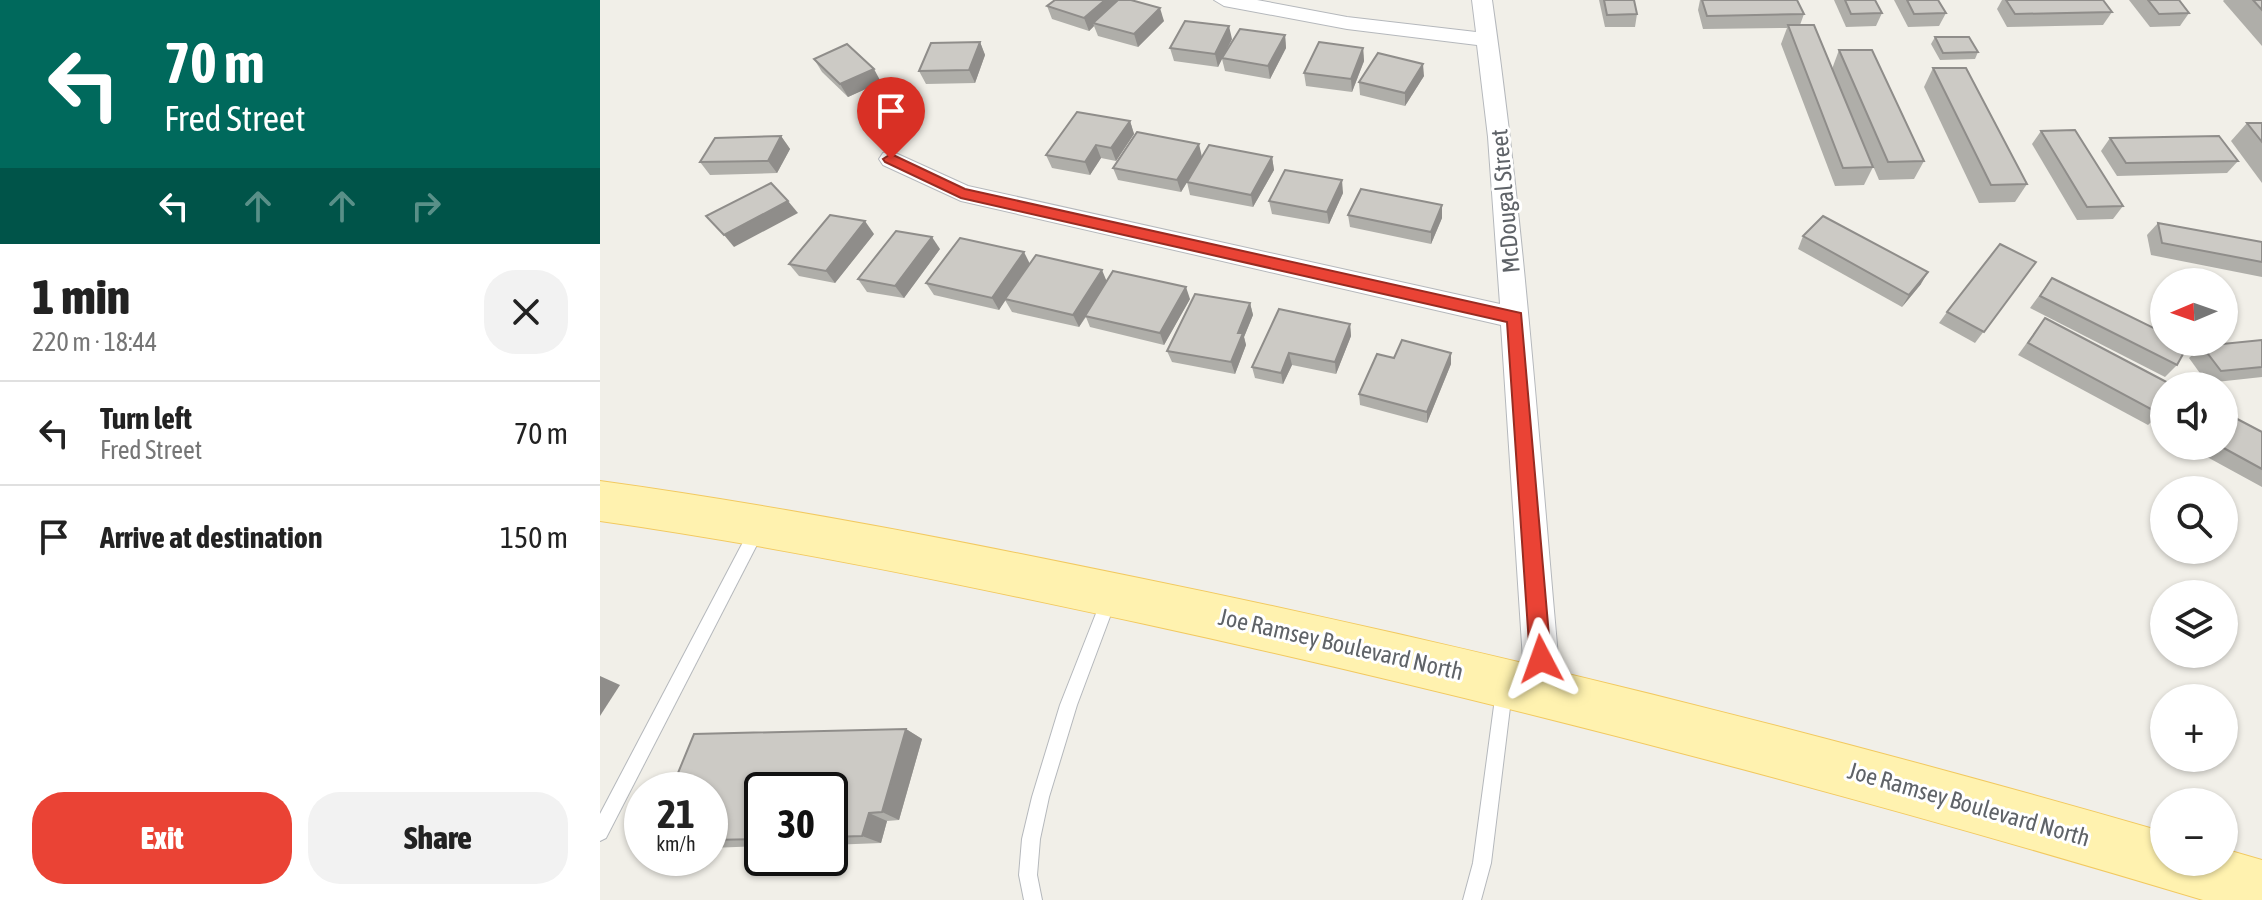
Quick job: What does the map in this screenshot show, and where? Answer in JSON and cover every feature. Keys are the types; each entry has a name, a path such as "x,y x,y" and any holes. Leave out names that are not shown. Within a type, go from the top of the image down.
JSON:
{"main road":[{"name":"Joe Ramsey Boulevard North","path":"600,501 759,526 1111,594 1524,686 1978,805 2150,856"},
{"path":"2218,876 2262,889"}],"street":[{"path":"1224,0 1347,23 1486,40"},
{"name":"McDougal Street","path":"1482,0 1500,137 1515,318 1524,686"},
{"path":"891,159 961,193 1515,318"}],"lane":[{"path":"600,832 759,526"},
{"path":"1033,900 1027,865 1035,816 1083,663 1111,594"},
{"path":"1472,900 1524,686"}],"building":[{"path":"1055,0 1105,0 1084,18 1047,6"},
{"path":"1118,0 1131,0 1160,8 1134,34 1093,23"},
{"path":"1604,0 1634,0 1637,14 1607,15"},
{"path":"1702,0 1797,0 1804,14 1707,16"},
{"path":"1845,0 1875,0 1882,13 1851,14"},
{"path":"1907,0 1938,0 1946,13 1914,14"},
{"path":"2006,0 2103,0 2112,12 2015,14"},
{"path":"2148,0 2179,0 2189,13 2159,14"},
{"path":"2253,0 2262,0 2262,10"},
{"path":"1185,21 1229,26 1215,54 1170,48"},
{"path":"1788,25 1814,25 1873,167 1843,168"},
{"path":"1240,29 1285,35 1268,66 1222,58"},
{"path":"1935,37 1969,37 1978,52 1943,53"},
{"path":"980,42 969,70 919,71 931,43"},
{"path":"1319,42 1363,48 1351,79 1304,73"},
{"path":"847,44 874,69 840,84 814,59"},
{"path":"1839,50 1872,50 1924,161 1888,162"},
{"path":"1378,53 1423,64 1405,93 1359,82"},
{"path":"1933,68 1966,68 2027,184 1991,185"},
{"path":"1077,112 1130,121 1111,148 1096,145 1085,162 1046,155"},
{"path":"2247,123 2262,123 2262,142"},
{"path":"2075,130 2123,206 2087,207 2041,131"},
{"path":"1137,132 1199,144 1177,180 1113,168"},
{"path":"781,136 768,161 700,162 715,138"},
{"path":"2219,136 2238,161 2126,163 2110,138"},
{"path":"1209,145 1272,157 1251,195 1187,182"},
{"path":"1285,170 1342,180 1327,212 1269,201"},
{"path":"771,183 788,201 724,235 706,216"},
{"path":"1361,189 1442,205 1431,232 1348,215"},
{"path":"830,215 865,221 826,271 789,264"},
{"path":"1823,216 1928,272 1909,295 1803,236"},
{"path":"2158,223 2262,242 2262,262 2162,243"},
{"path":"896,231 932,237 895,286 858,279"},
{"path":"960,238 1024,252 992,298 926,283"},
{"path":"2000,244 2036,262 1984,332 1947,312"},
{"path":"1036,255 1102,270 1073,315 1005,299"},
{"path":"1113,271 1186,287 1160,333 1085,316"},
{"path":"2052,278 2150,326 2150,351 2040,296"},
{"path":"1195,294 1250,303 1238,333 1243,333 1231,362 1167,351"},
{"path":"1279,309 1350,324 1335,362 1289,353 1281,373 1252,367"},
{"path":"2045,318 2150,373 2150,409 2028,343"},
{"path":"1402,340 1451,353 1427,412 1359,394 1377,354 1394,358"},
{"path":"2262,340 2262,367 2221,371 2210,356 2238,356 2238,342"},
{"path":"2159,356 2182,356 2177,365"},
{"path":"2238,419 2262,432 2262,469 2238,456"},
{"path":"906,729 882,812 869,813 862,836 848,836 848,772 744,772 744,839 728,840 728,772 678,772 694,734"}],"route":[{"path":"891,159 961,193 1515,318 1541,659"}]}
